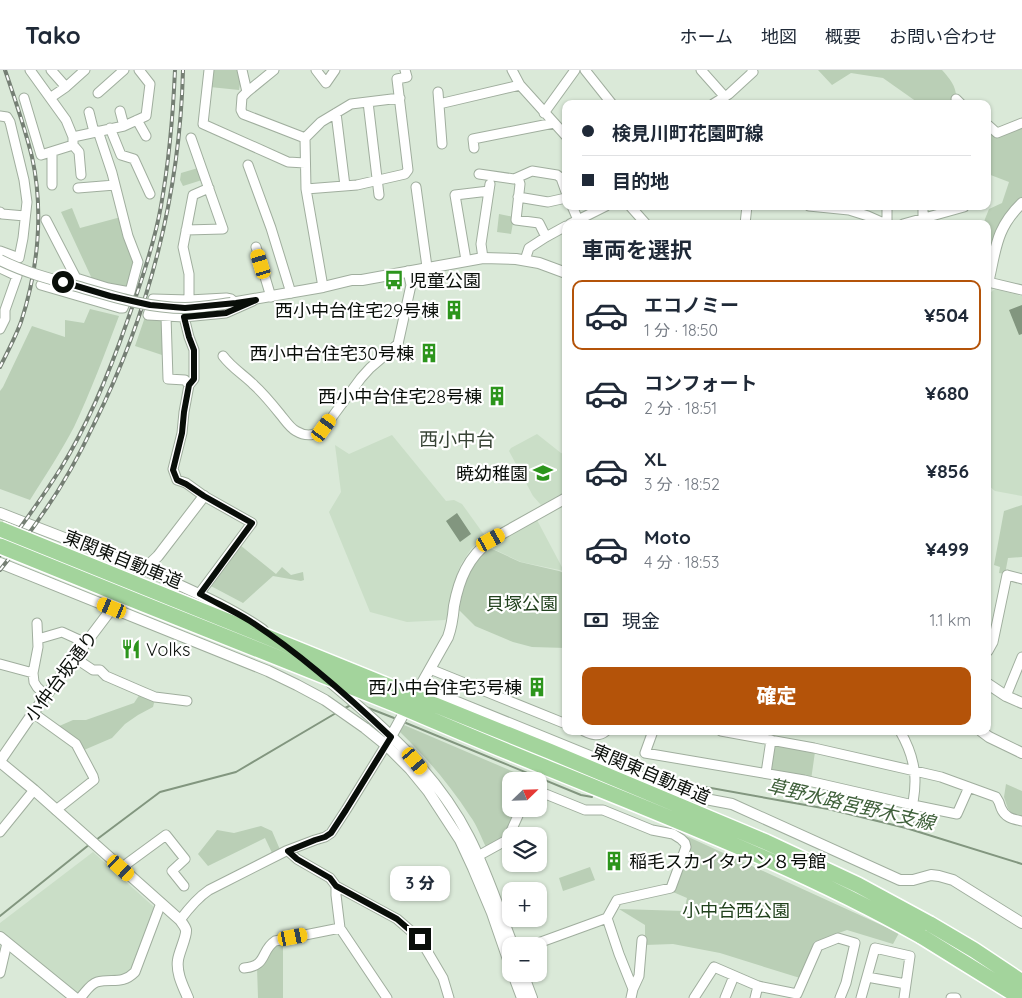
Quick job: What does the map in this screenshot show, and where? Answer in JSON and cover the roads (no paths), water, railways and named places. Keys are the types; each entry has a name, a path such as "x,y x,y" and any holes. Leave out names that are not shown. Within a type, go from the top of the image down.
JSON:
{"highway":[{"name":"東関東自動車道","path":"0,529 766,842 858,885 1021,998"},
{"name":"東関東自動車道","path":"0,546 660,813 760,856 868,908 974,950 1022,982"}],"street":[{"path":"30,70 66,120 79,152 81,175"},
{"path":"52,70 66,87"},
{"path":"50,98 85,70"},
{"path":"98,93 124,70"},
{"path":"24,98 41,155 96,132 124,126 146,116 150,84 139,70"},
{"path":"209,70 203,124 288,162 305,163"},
{"path":"242,70 246,92"},
{"path":"274,70 246,92 242,97 241,110 244,114 305,138"},
{"path":"316,70 326,82 335,70"},
{"path":"306,189 357,185 404,174 408,170 397,79 407,77 405,70"},
{"path":"512,70 520,85 544,113 559,124"},
{"path":"544,113 575,70"},
{"path":"585,70 609,100"},
{"path":"702,70 725,97"},
{"path":"720,100 753,72 752,70"},
{"path":"439,104 520,85"},
{"path":"438,92 442,144"},
{"path":"323,287 306,189 305,138 321,122 351,104 400,98"},
{"path":"368,102 379,195"},
{"path":"120,111 124,126"},
{"path":"41,285 120,308 123,308 130,292 138,262 128,236 112,174 89,112"},
{"path":"336,112 345,186"},
{"path":"0,116 7,117 10,122 22,170 27,202 19,258 0,251"},
{"path":"137,120 146,136"},
{"path":"991,128 997,133 1022,123"},
{"path":"474,148 473,139 559,124"},
{"path":"110,128 121,154 134,159 150,194"},
{"path":"186,230 223,229 191,138"},
{"path":"52,152 52,185"},
{"path":"248,165 271,228 291,293"},
{"path":"479,174 514,180 532,171 557,175 562,183"},
{"path":"518,178 520,184 516,220 539,223 546,237"},
{"path":"78,188 115,185"},
{"path":"416,187 427,267"},
{"path":"466,260 454,195 490,187 482,244 483,258"},
{"path":"189,300 189,274 183,247 186,230 193,195 209,188"},
{"path":"518,197 548,202 562,199"},
{"path":"991,268 1001,231 1014,210 1022,203"},
{"path":"578,220 598,210"},
{"path":"634,210 642,220"},
{"path":"849,210 878,220"},
{"path":"922,219 923,210"},
{"path":"918,220 935,220 957,210"},
{"path":"0,212 2,214 25,216"},
{"path":"46,220 76,278 108,288 130,292"},
{"path":"525,260 528,248 562,228"},
{"path":"256,247 270,297"},
{"path":"0,260 14,267 47,278 110,296 150,305 185,308 256,300 352,280 362,280 408,270 483,258 525,260 562,272"},
{"path":"0,268 17,276 5,310 5,319 0,329"},
{"path":"223,356 230,365 267,398 293,430 312,435 319,433 361,378 398,344 411,285 408,270"},
{"path":"991,284 1022,290"},
{"path":"233,303 231,299 226,298 153,299 148,314 184,317 226,313 256,300"},
{"path":"166,316 167,376 168,379 185,380 189,385"},
{"path":"184,317 194,350 194,379 189,385 182,433 173,470 177,480 252,523 200,594"},
{"name":"小仲台坂通り","path":"0,762 46,696 112,608 143,569 158,556 204,496"},
{"path":"180,920 192,903 209,890 288,851 331,833 389,741 448,637 452,627 459,583 474,554 491,540 562,500"},
{"path":"0,513 143,569 200,594 249,620 297,654 357,704 428,791 460,840 474,868 502,943"},
{"path":"0,563 268,671 325,700 389,741 415,761 435,785 461,822 478,856 510,937"},
{"path":"991,646 994,642 1007,575 1022,578"},
{"path":"37,623 38,639 33,673 34,682 46,696"},
{"path":"38,639 62,632 86,643"},
{"path":"1006,696 1022,657"},
{"path":"75,658 93,670 100,670 106,676 155,697 188,701"},
{"path":"0,664 33,673"},
{"path":"430,669 562,722"},
{"path":"991,686 1006,696 1022,702"},
{"path":"420,687 676,791 695,797 732,804 900,880 913,880 932,875 952,880 1022,923"},
{"path":"33,714 76,744 94,780 56,810"},
{"path":"652,735 645,753 804,780 957,814 969,787"},
{"path":"752,735 941,777 996,797 999,800 1002,812 1008,817 1022,821"},
{"path":"902,735 915,771 916,790 908,824"},
{"path":"986,735 1022,753"},
{"path":"766,773 768,737"},
{"path":"0,762 180,920 186,928 186,934 178,960 178,969 188,998"},
{"path":"0,832 34,790"},
{"path":"547,940 607,918 616,900 671,888 686,847 682,839 673,834 652,830 603,810 581,808 548,795"},
{"path":"478,856 507,840 517,818"},
{"path":"121,868 166,835 185,859 172,871 184,886"},
{"path":"288,851 297,859 330,878 336,886 397,919 420,939 443,978 449,998"},
{"path":"336,886 340,928 387,998"},
{"path":"80,998 92,985 98,982 121,980 130,977 135,972 161,903"},
{"path":"607,918 632,994"},
{"path":"244,968 255,965 262,960 269,945 275,941 340,928"},
{"path":"694,998 714,967 758,986 797,996 818,946 838,938 855,943 846,983 840,998"},
{"path":"0,973 3,940"},
{"path":"3,940 75,998"},
{"path":"632,994 639,976 642,940"},
{"path":"861,998 875,948 910,956 904,998"},
{"path":"725,998 734,976"},
{"path":"867,977 906,984"},
{"path":"516,982 522,998"},
{"path":"526,982 532,998"},
{"path":"755,998 758,986"},
{"path":"951,998 956,998"}],"waterway":[{"name":"草野水路宮野木支線","path":"343,709 352,705"},
{"name":"草野水路宮野木支線","path":"366,707 394,718"},
{"name":"草野水路宮野木支線","path":"96,840 160,792 236,772 336,713"},
{"path":"406,723 581,795 592,797"},
{"name":"草野水路宮野木支線","path":"672,781 828,809 906,828 1022,864"},
{"name":"草野水路宮野木支線","path":"0,916 90,844"}],"railway":[{"path":"0,367 19,328 27,302 35,261 38,219 36,177 32,157 5,70"},
{"path":"0,555 61,468 81,432 107,377 138,292 155,235 164,189 172,121 175,70"},
{"path":"0,570 36,523 70,471 88,436 131,340 146,296 168,207 176,162 183,70"}],"place":[{"name":"児童公園","path":"394,280"},
{"name":"西小中台住宅29号棟","path":"454,310"},
{"name":"西小中台住宅30号棟","path":"429,353"},
{"name":"西小中台住宅28号棟","path":"497,396"},
{"name":"暁幼稚園","path":"543,473"},
{"name":"Volks","path":"131,649"},
{"name":"西小中台住宅3号棟","path":"537,687"},
{"name":"稲毛スカイタウン８号館","path":"614,861"}],"district":[{"name":"西小中台","path":"457,439"}],"park label":[{"name":"貝塚公園","path":"522,603"},
{"name":"小中台西公園","path":"736,910"}]}
